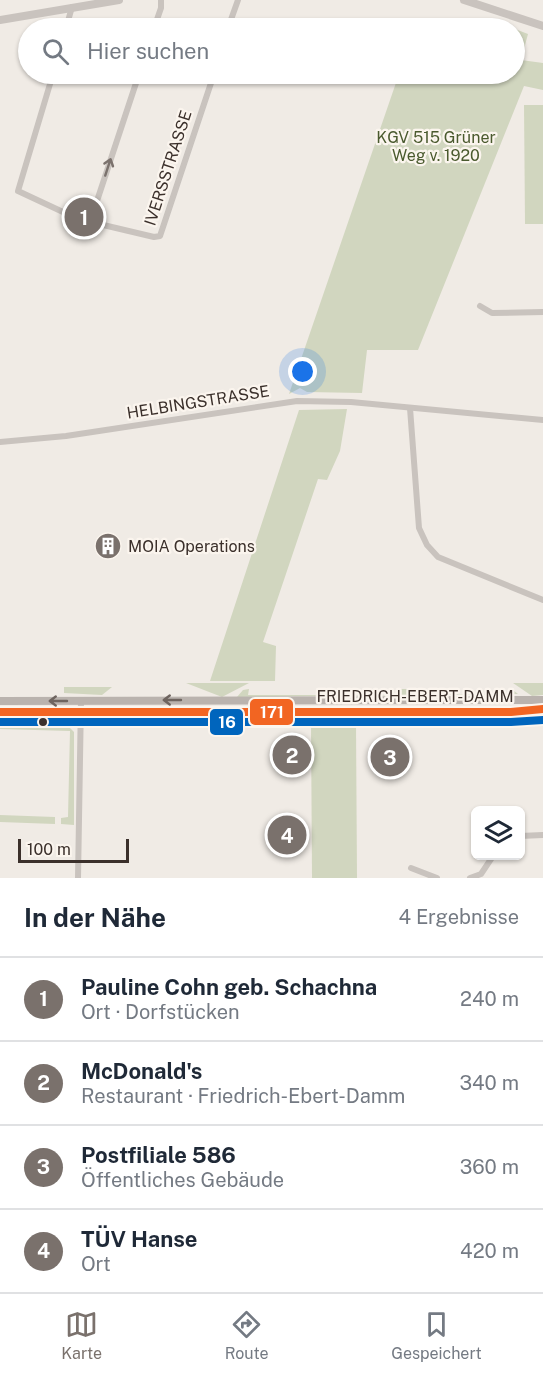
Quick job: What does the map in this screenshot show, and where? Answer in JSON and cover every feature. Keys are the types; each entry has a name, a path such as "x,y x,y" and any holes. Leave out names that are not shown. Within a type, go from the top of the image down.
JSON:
{"main road":[{"name":"FRIEDRICH-EBERT-DAMM","path":"0,712 80,705 543,700"},
{"name":"FRIEDRICH-EBERT-DAMM","path":"0,701 80,705 511,712 543,709"}],"street":[{"path":"0,20 119,0"},
{"path":"158,18 161,0"},
{"path":"232,18 238,0"},
{"path":"464,0 519,18"},
{"path":"69,18 72,7"},
{"path":"525,20 543,26"},
{"path":"49,84 18,191 55,211 90,222 136,84"},
{"name":"IVERSSTRASSE","path":"90,222 160,236 211,84"},
{"path":"480,306 492,313 543,312"},
{"name":"HELBINGSTRASSE","path":"0,442 66,436 297,401 351,402 543,420"},
{"path":"410,408 417,511 422,537 427,545 448,563 543,600"},
{"path":"78,878 80,705"},
{"path":"525,836 543,835"},
{"path":"470,878 481,874 490,860"},
{"path":"411,868 437,878"}],"green space":[{"name":"KGV 515 Grüner Weg v. 1920","path":"525,61 543,63 543,90 524,86 418,350 367,350 362,393 307,392 300,388 289,394 396,84 525,84"},
{"path":"524,105 543,105 543,224 525,224"},
{"path":"347,409 340,451 327,480 318,479 263,642 276,646 275,681 210,681 299,410"},
{"path":"186,683 249,683 222,697"},
{"path":"513,683 543,683 543,695 532,696"},
{"path":"64,687 112,687 102,695 64,693"},
{"path":"249,689 248,695 396,695 400,689 417,689 414,694 467,695 237,697 243,690"},
{"path":"311,723 356,723 357,878 312,878"},
{"path":"0,724 66,724 74,732 74,825 61,824 61,818 68,817 70,731 0,729"},
{"path":"0,815 55,817 55,824 0,822"}],"transit line":[{"name":"171","path":"0,712 511,712 543,709"},
{"name":"16","path":"0,722 511,722 543,720"}],"place":[{"name":"Pauline Cohn geb. Schachna","path":"84,217"},
{"name":"MOIA Operations","path":"108,546"},
{"name":"McDonald's","path":"292,755"},
{"name":"Postfiliale 586","path":"390,757"},
{"name":"TÜV Hanse","path":"287,835"}]}
